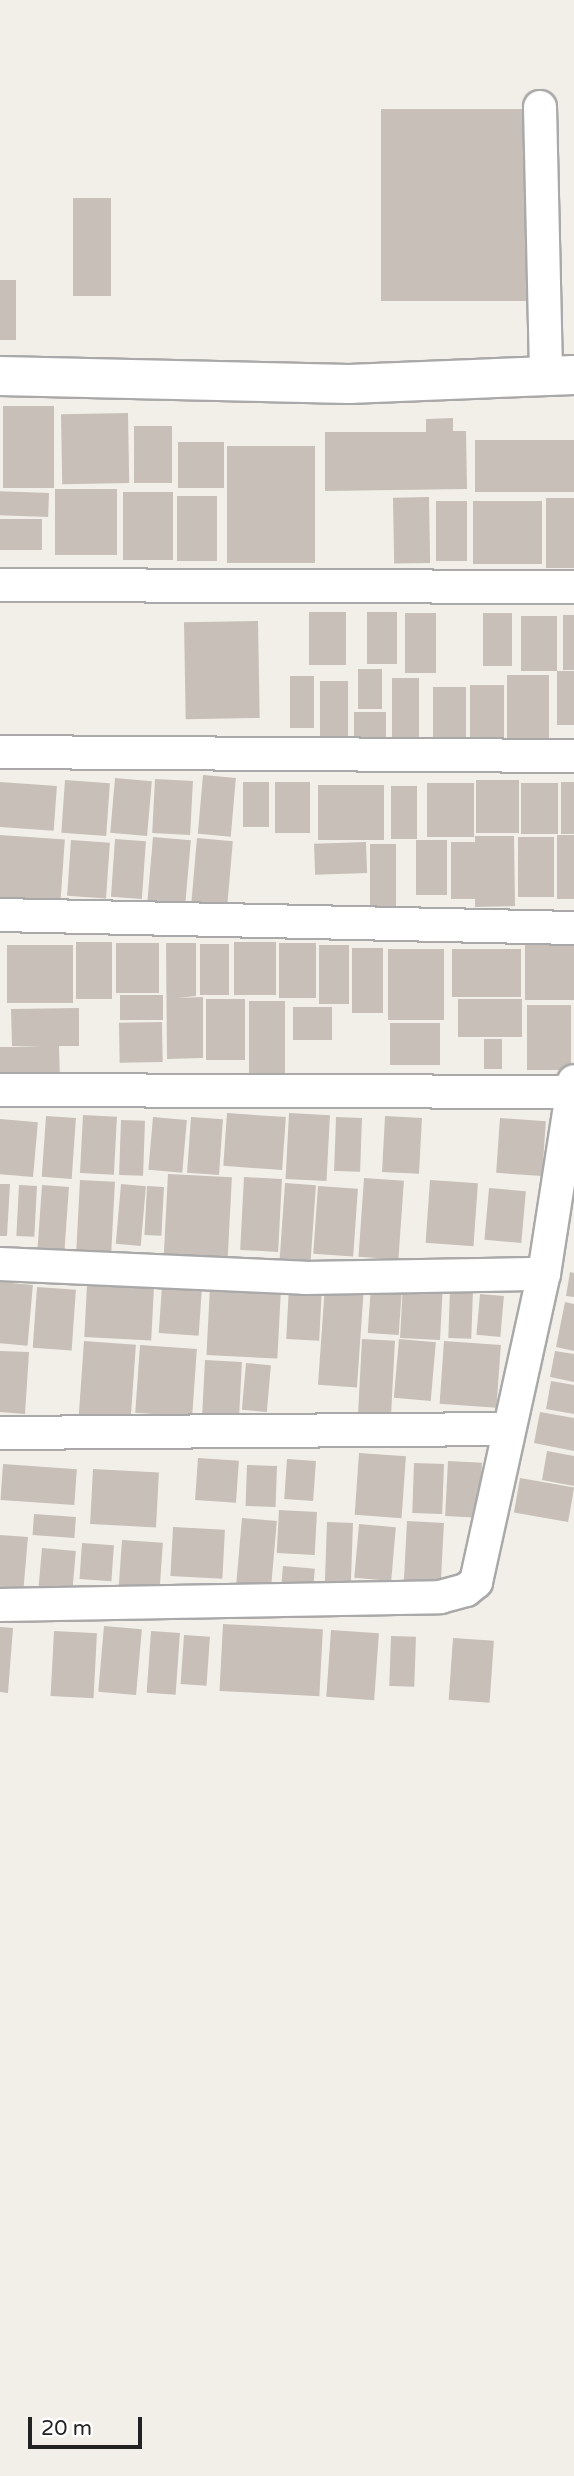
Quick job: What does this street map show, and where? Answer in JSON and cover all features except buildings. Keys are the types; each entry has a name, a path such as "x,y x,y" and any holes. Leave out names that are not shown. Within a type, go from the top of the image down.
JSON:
{"street":[{"path":"0,376 349,384 560,377 540,107"},
{"path":"0,585 574,587"},
{"path":"0,752 574,756"},
{"path":"0,915 574,928"},
{"path":"0,1090 573,1087 544,1274 507,1429 483,1563 476,1582 466,1590 440,1597 0,1605"},
{"path":"0,1264 305,1278 544,1274"},
{"path":"0,1433 507,1429"}]}
